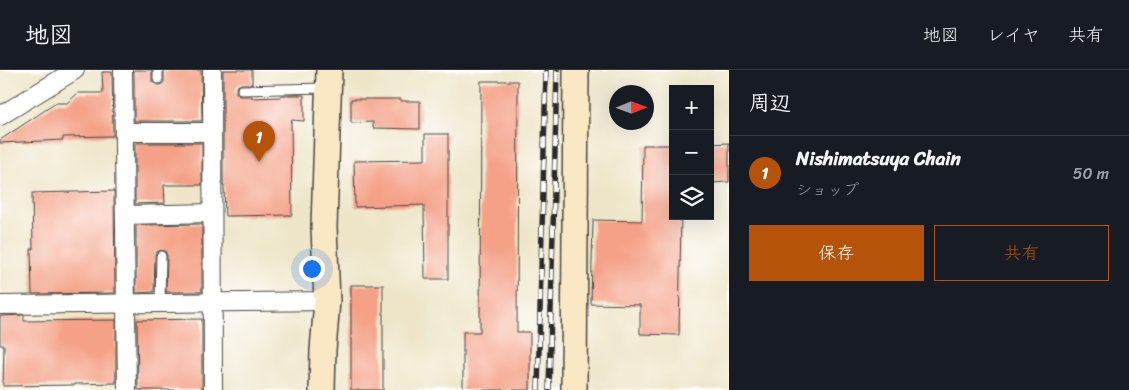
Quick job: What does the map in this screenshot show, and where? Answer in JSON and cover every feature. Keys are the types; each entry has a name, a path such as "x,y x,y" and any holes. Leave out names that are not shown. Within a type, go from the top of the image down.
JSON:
{"street":[{"path":"0,116 74,70"},
{"path":"123,70 127,390"},
{"path":"212,70 213,390"},
{"path":"574,390 576,70"},
{"path":"322,390 327,302 324,226 328,79"},
{"path":"124,132 212,132"},
{"path":"125,215 212,213"},
{"path":"0,305 327,302"}],"lane":[{"path":"242,90 328,79"},
{"path":"160,303 161,256"}],"building":[{"path":"134,70 152,70 152,82 161,85 164,82 164,70 201,70 202,121 134,121"},
{"path":"223,70 252,70 252,84 241,84 236,87 236,93 239,96 252,96 252,98 304,95 304,121 292,120 291,123 292,215 225,216 223,185"},
{"path":"102,72 112,72 113,136 63,137 63,140 0,143 0,140 56,103 67,103 78,93 103,93"},
{"path":"481,81 518,81 517,332 530,332 530,390 463,390 463,332 480,332"},
{"path":"351,99 420,101 420,129 373,128 373,122 351,123"},
{"path":"425,134 448,134 448,279 425,279 424,205 355,207 354,161 425,160"},
{"path":"135,143 202,143 202,185 164,185 165,203 135,204"},
{"path":"729,143 729,182 714,183 714,144"},
{"path":"643,145 669,145 669,220 681,220 679,335 640,334 640,305 591,304 593,220 642,221"},
{"path":"114,191 115,293 32,294 32,193"},
{"path":"202,224 202,292 166,292 167,256 165,251 161,250 156,252 155,256 154,292 136,293 136,225"},
{"path":"351,285 383,285 383,390 351,390"},
{"path":"24,315 24,321 116,320 116,383 3,386 4,345 0,345 0,316"},
{"path":"202,319 202,390 138,390 137,320"}],"railway":[{"path":"538,390 546,70"},
{"path":"549,390 557,70"}],"place":[{"name":"Nishimatsuya Chain","path":"259,162"}]}
